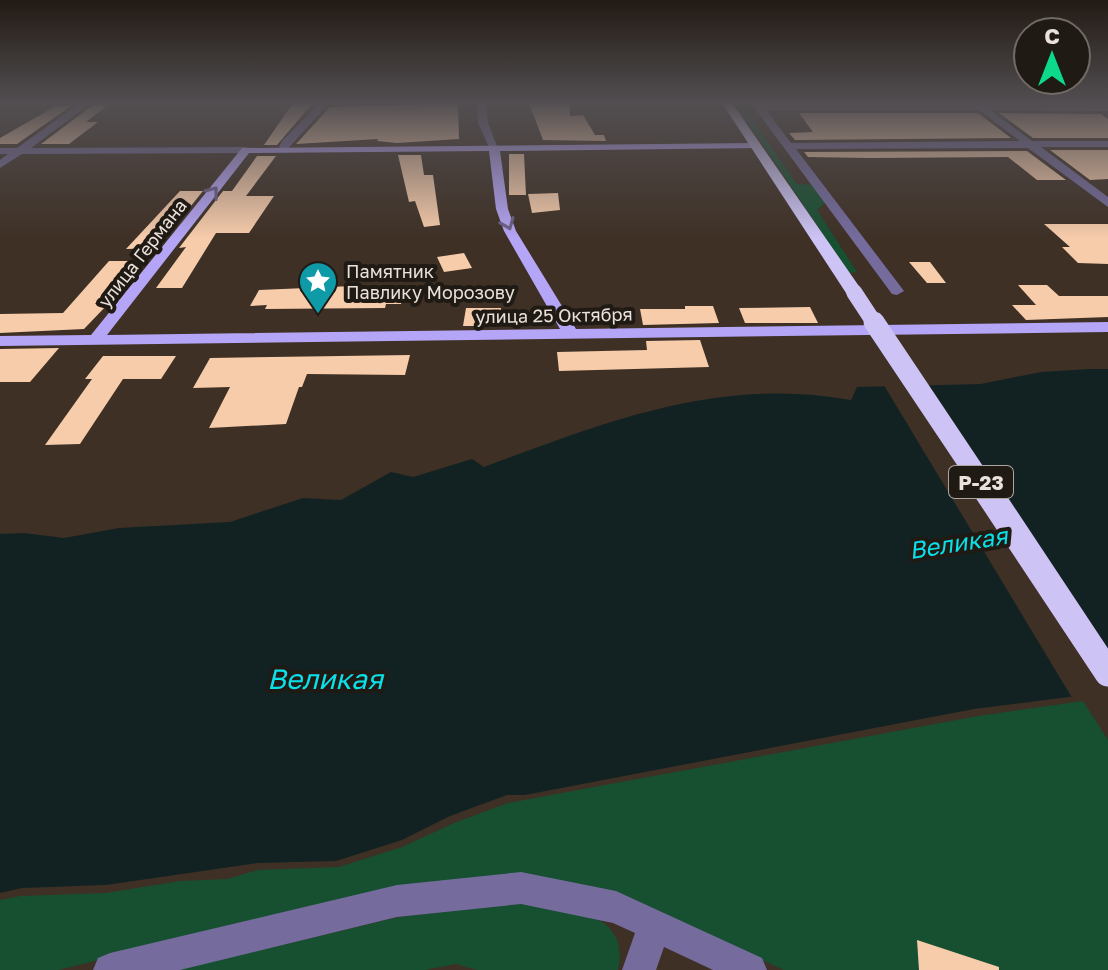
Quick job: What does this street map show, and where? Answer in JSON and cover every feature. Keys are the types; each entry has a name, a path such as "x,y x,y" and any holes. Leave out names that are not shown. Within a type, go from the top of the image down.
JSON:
{"highway":[{"name":"Р-23","path":"757,148 1108,673"}],"main road":[{"path":"246,150 404,148"},
{"path":"494,148 502,209 510,231 571,334"},
{"name":"улица Германа","path":"95,340 246,150"},
{"name":"улица 25 Октября","path":"0,341 1108,327"}],"street":[{"path":"0,165 24,148"},
{"path":"790,148 897,291"},
{"path":"1035,148 1108,203"},
{"path":"0,151 246,150"},
{"path":"110,970 397,901 521,888 616,907 750,970"},
{"path":"639,970 654,927"}],"green space":[{"path":"765,148 772,148 797,184 814,185 826,202 817,210 857,272 849,273"},
{"path":"1083,701 1108,740 1108,970 784,970 616,894 339,902 58,970 0,970 0,900 20,896 106,893 180,881 228,879 257,870 339,867 402,847 508,803 978,716"},
{"path":"521,902 573,910 604,923 615,934 620,950 618,970 477,970 456,964 425,970 176,970 399,917"}],"water":[{"name":"Великая","path":"1108,369 1108,692 974,709 525,795 507,795 450,816 402,840 336,861 257,863 106,885 22,888 0,893 0,534 24,533 64,538 119,528 230,522 303,498 341,500 391,472 413,477 472,459 484,467 618,420 709,399 755,394 802,394 851,400 857,387 981,384 1041,372"}],"pier":[{"path":"922,381 1108,652 1108,696 1074,701 882,382"}],"building":[{"path":"1050,150 1108,150 1108,179 1090,180"},
{"path":"1027,151 1066,180 1037,180 1008,157 808,157 804,152"},
{"path":"509,154 524,154 526,195 509,195"},
{"path":"398,155 421,155 424,175 433,175 440,225 424,227 415,201 409,202"},
{"path":"257,156 276,156 246,196 274,196 249,233 216,233 182,288 156,288 186,247 179,248 223,191 232,191"},
{"path":"180,191 203,191 157,248 126,249"},
{"path":"558,193 560,210 532,213 528,194"},
{"path":"1044,224 1108,224 1108,264 1078,263 1062,247 1070,247"},
{"path":"464,253 472,268 444,272 437,257"},
{"path":"109,261 130,261 95,304 108,304 84,329 0,333 0,314 63,313"},
{"path":"909,262 930,262 946,283 927,283"},
{"path":"1018,285 1047,285 1059,296 1108,296 1108,317 1026,320 1012,305 1036,305"},
{"path":"353,286 405,288 401,304 386,304 385,308 265,309 267,305 250,306 259,290"},
{"path":"685,306 713,306 719,323 643,325 640,309 685,309"},
{"path":"810,307 818,323 745,323 739,308"},
{"path":"466,308 501,308 499,326 463,326"},
{"path":"700,340 709,367 559,371 557,352 647,350 646,341"},
{"path":"59,348 30,382 0,382 0,349"},
{"path":"410,355 405,375 307,374 286,424 209,428 230,387 193,388 210,358"},
{"path":"103,356 176,356 161,379 123,379 80,444 45,445 92,379 85,379"},
{"path":"917,940 999,967 999,970 919,970"}],"place":[{"name":"Памятник Павлику Морозову","path":"318,315"}]}
